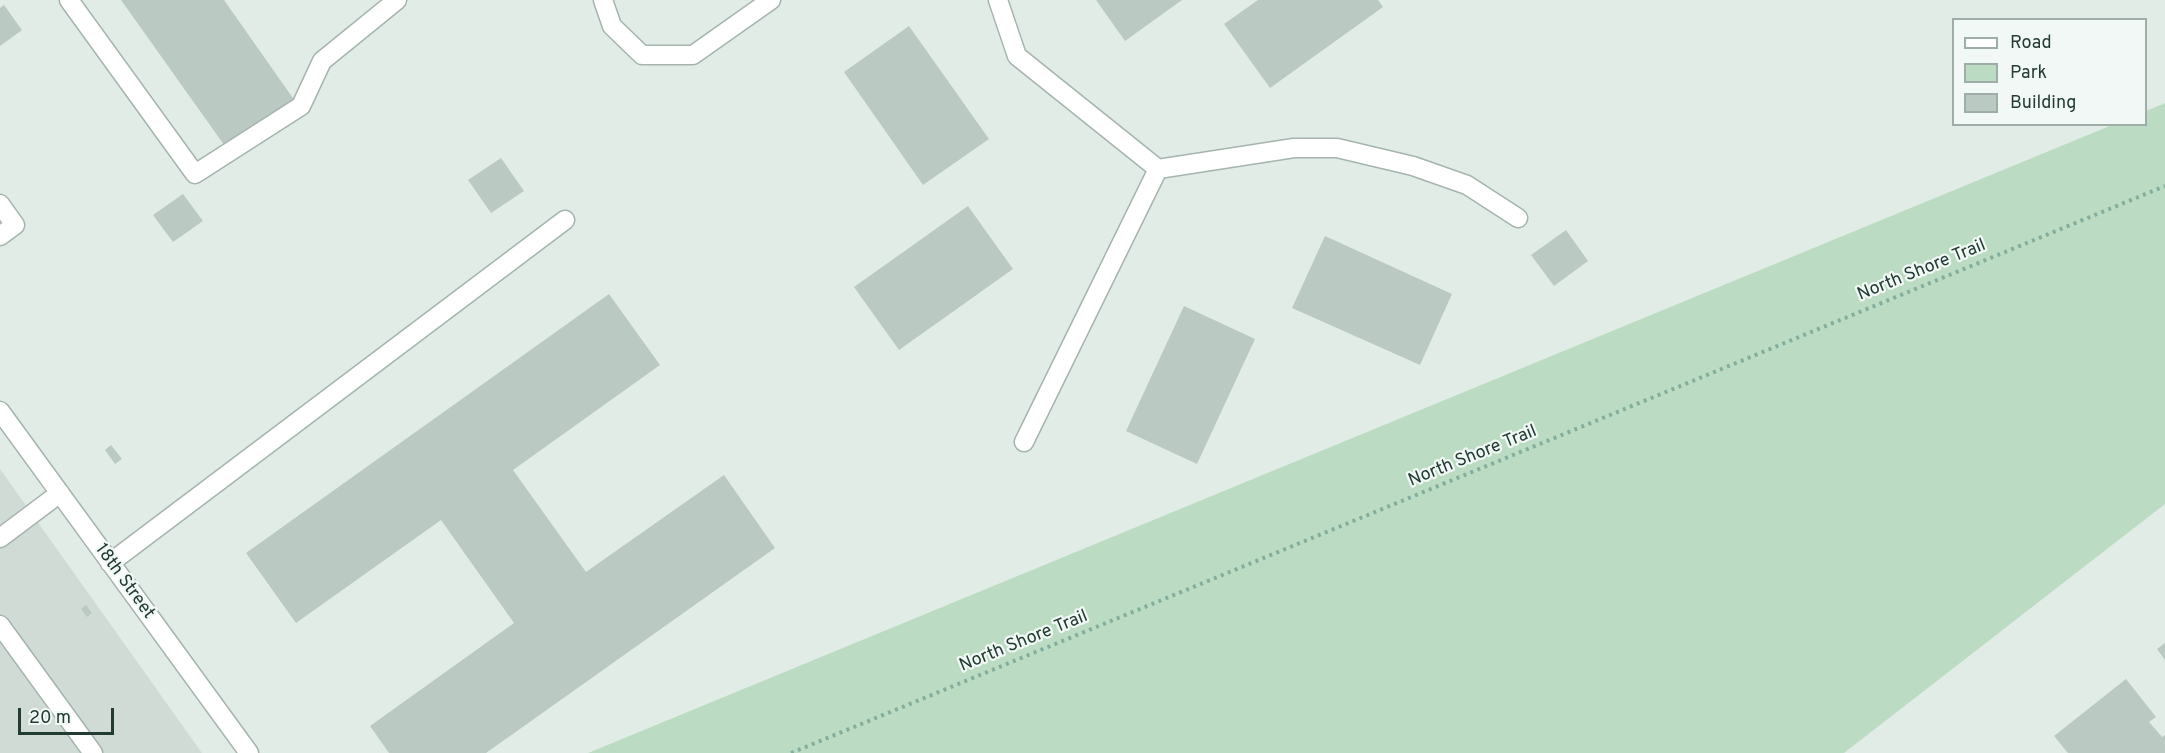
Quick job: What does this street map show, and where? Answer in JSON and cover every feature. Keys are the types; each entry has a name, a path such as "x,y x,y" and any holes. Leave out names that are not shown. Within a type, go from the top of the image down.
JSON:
{"street":[{"path":"69,0 195,174 302,106 322,61 397,0"},
{"path":"603,0 612,26 642,55 693,55 771,0"},
{"path":"998,0 1017,56 1158,169 1294,147 1337,148 1413,166 1467,185 1518,218"},
{"path":"1024,442 1158,169"},
{"path":"0,204 15,225 0,236"},
{"path":"110,563 566,220"},
{"name":"18th Street","path":"0,411 249,753"},
{"path":"0,538 60,493"},
{"path":"0,625 93,753"}],"path":[{"name":"North Shore Trail","path":"791,753 2165,186"}],"shaded area":[{"path":"0,469 202,753 0,753"}],"green space":[{"path":"2165,103 2165,504 1844,753 588,753 2110,126 2147,126 2147,111"}],"building":[{"path":"121,0 224,0 295,101 227,149"},
{"path":"1096,0 1182,0 1125,41"},
{"path":"1258,0 1378,0 1383,7 1270,88 1224,24"},
{"path":"4,5 22,30 0,46 0,8"},
{"path":"909,26 989,139 923,185 844,72"},
{"path":"501,158 524,191 491,213 468,180"},
{"path":"183,194 203,221 173,242 153,215"},
{"path":"968,206 1013,269 899,350 854,287"},
{"path":"1566,230 1588,261 1554,286 1531,255"},
{"path":"1325,236 1452,294 1420,365 1292,308"},
{"path":"609,294 660,365 513,470 586,572 724,475 775,548 486,753 389,753 370,726 514,623 441,520 296,623 246,553"},
{"path":"1184,306 1255,339 1197,464 1126,431"},
{"path":"111,445 122,459 115,464 105,450"},
{"path":"86,605 92,613 87,617 81,609"},
{"path":"2165,643 2165,660 2157,649"},
{"path":"2126,679 2156,717 2149,722 2162,737 2165,735 2165,753 2068,753 2054,736"}]}
